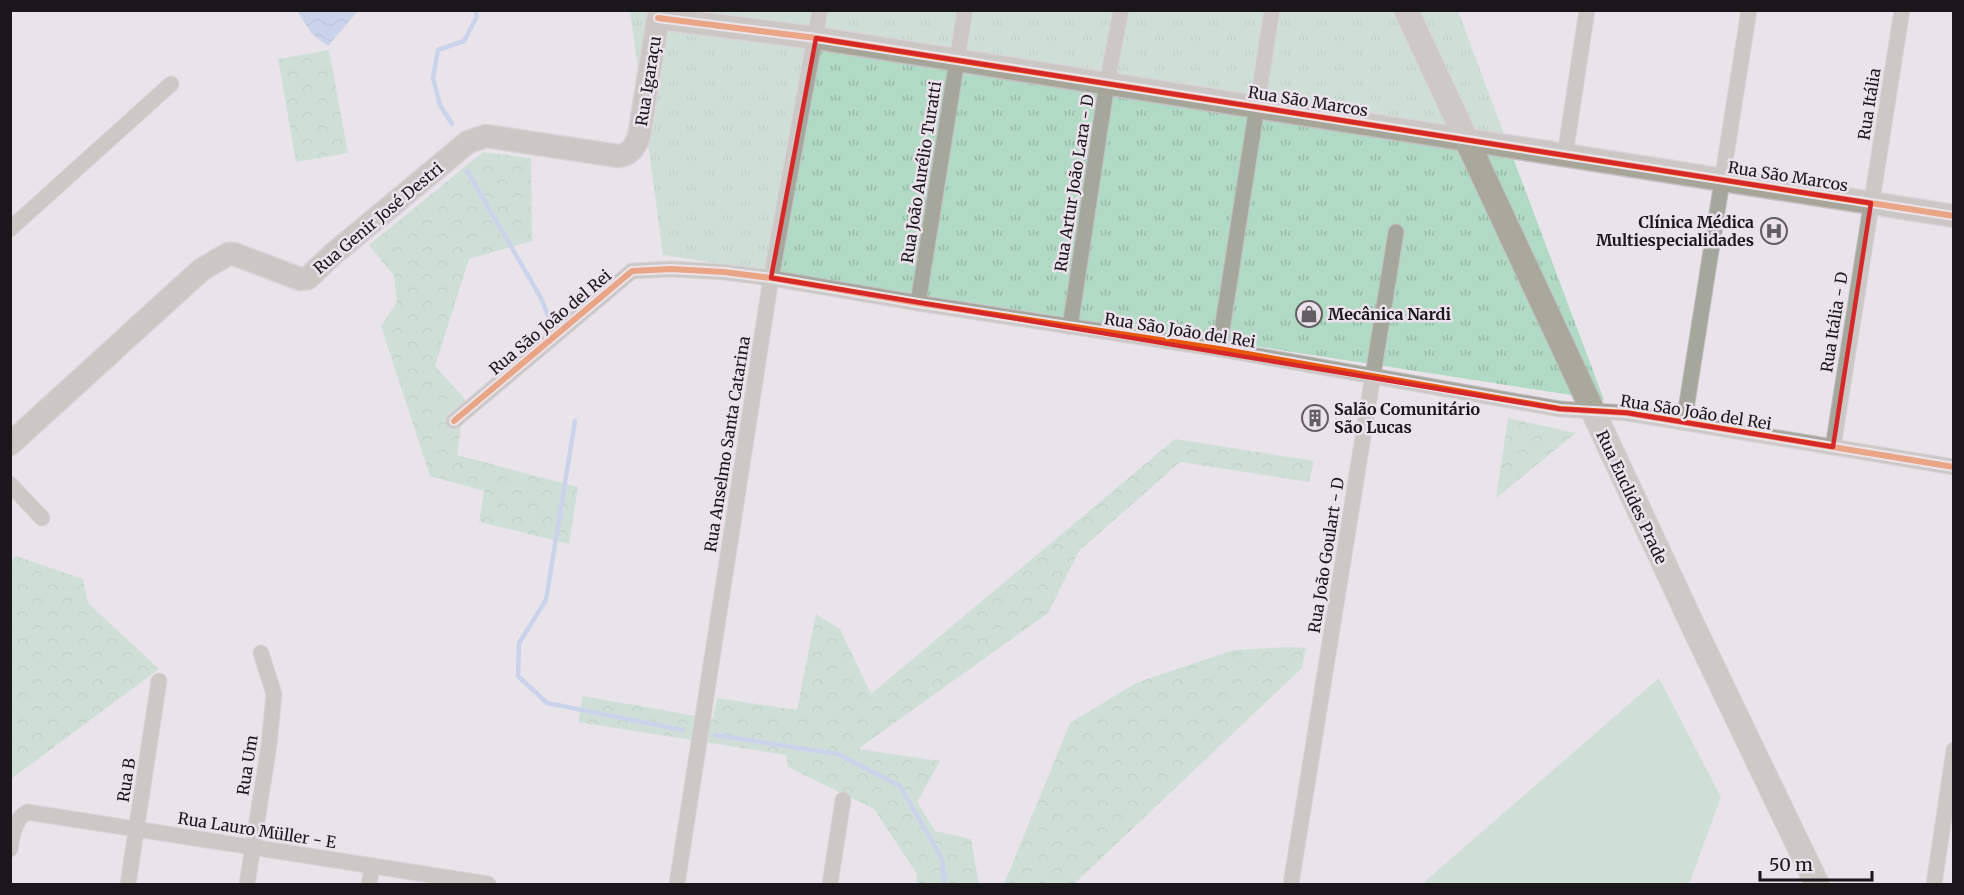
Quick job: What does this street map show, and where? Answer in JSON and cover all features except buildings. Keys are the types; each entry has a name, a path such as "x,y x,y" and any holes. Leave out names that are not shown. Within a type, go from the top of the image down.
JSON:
{"main road":[{"name":"Rua Euclides Prade","path":"1406,10 1694,628 1817,885"}],"street":[{"name":"Rua Anselmo Santa Catarina","path":"676,885 771,278 820,10"},
{"name":"Rua João Aurélio Turatti","path":"918,303 965,10"},
{"name":"Rua Artur João Lara - D","path":"1070,327 1107,83 1122,10"},
{"path":"1219,349 1272,10"},
{"path":"1565,155 1587,10"},
{"path":"1684,422 1749,10"},
{"name":"Rua Itália","path":"1871,203 1902,10"},
{"name":"Rua São Marcos","path":"658,14 1953,216"},
{"name":"Rua Igaraçu","path":"632,151 639,137 658,14"},
{"path":"10,229 171,84"},
{"name":"Rua Genir José Destri","path":"10,444 201,270 228,254 241,256 300,279 308,278 332,255 459,150 477,138 486,136 618,156 632,151"},
{"name":"Rua Itália - D","path":"1833,447 1871,203"},
{"name":"Rua João Goulart - D","path":"1291,885 1396,232"},
{"name":"Rua São João del Rei","path":"454,422 632,271 671,269 771,278 1219,349 1560,409 1627,413 1953,467"},
{"path":"10,484 42,518"},
{"name":"Rua Um","path":"247,885 269,745 274,694 261,652"},
{"name":"Rua B","path":"128,885 159,681"},
{"path":"1934,885 1950,793 1953,750"},
{"path":"830,885 843,800"},
{"name":"Rua Lauro Müller - E","path":"10,849 16,825 21,816 27,812 488,885"},
{"path":"369,885 372,867"}],"highlighted area":[{"path":"816,38 1871,203 1833,447 1627,413 1560,409 771,278"}],"green space":[{"path":"630,11 1458,11 1604,400 663,255"},
{"path":"329,50 348,153 296,162 278,59"},
{"path":"483,152 531,158 532,241 469,259 435,366 465,399 457,455 578,487 569,544 479,522 484,491 430,476 381,326 397,302 394,276 369,245"},
{"path":"1508,418 1576,433 1496,498"},
{"path":"1175,439 1314,461 1309,482 1180,462 1079,551 1048,613 858,749 940,761 917,802 935,831 971,839 979,884 916,884 917,874 874,809 788,767 786,755 578,722 583,696 713,719 717,698 797,710 816,614 840,629 871,694"},
{"path":"16,556 83,579 88,603 159,669 11,779 10,561"},
{"path":"1306,648 1302,668 1074,884 1004,884 1070,723 1136,683 1233,650"},
{"path":"1659,678 1721,797 1689,884 1422,884"}],"water":[{"path":"297,11 358,11 328,46 312,34"}],"waterway":[{"path":"452,124 440,105 433,78 438,50 464,41 477,16 475,10"},
{"path":"467,171 541,298 552,326"},
{"path":"575,421 546,600 519,643 518,676 547,703 683,730"},
{"path":"715,735 838,754 900,786 942,859 945,884"}],"cycle path":[{"path":"658,18 816,38 1954,216"},
{"path":"454,421 632,271 671,269 771,278 1219,349 1560,409 1627,413 1954,467"}],"place":[{"name":"Clínica Médica Multiespecialidades","path":"1774,231"},
{"name":"Mecânica Nardi","path":"1309,314"},
{"name":"Salão Comunitário São Lucas","path":"1315,418"}]}
